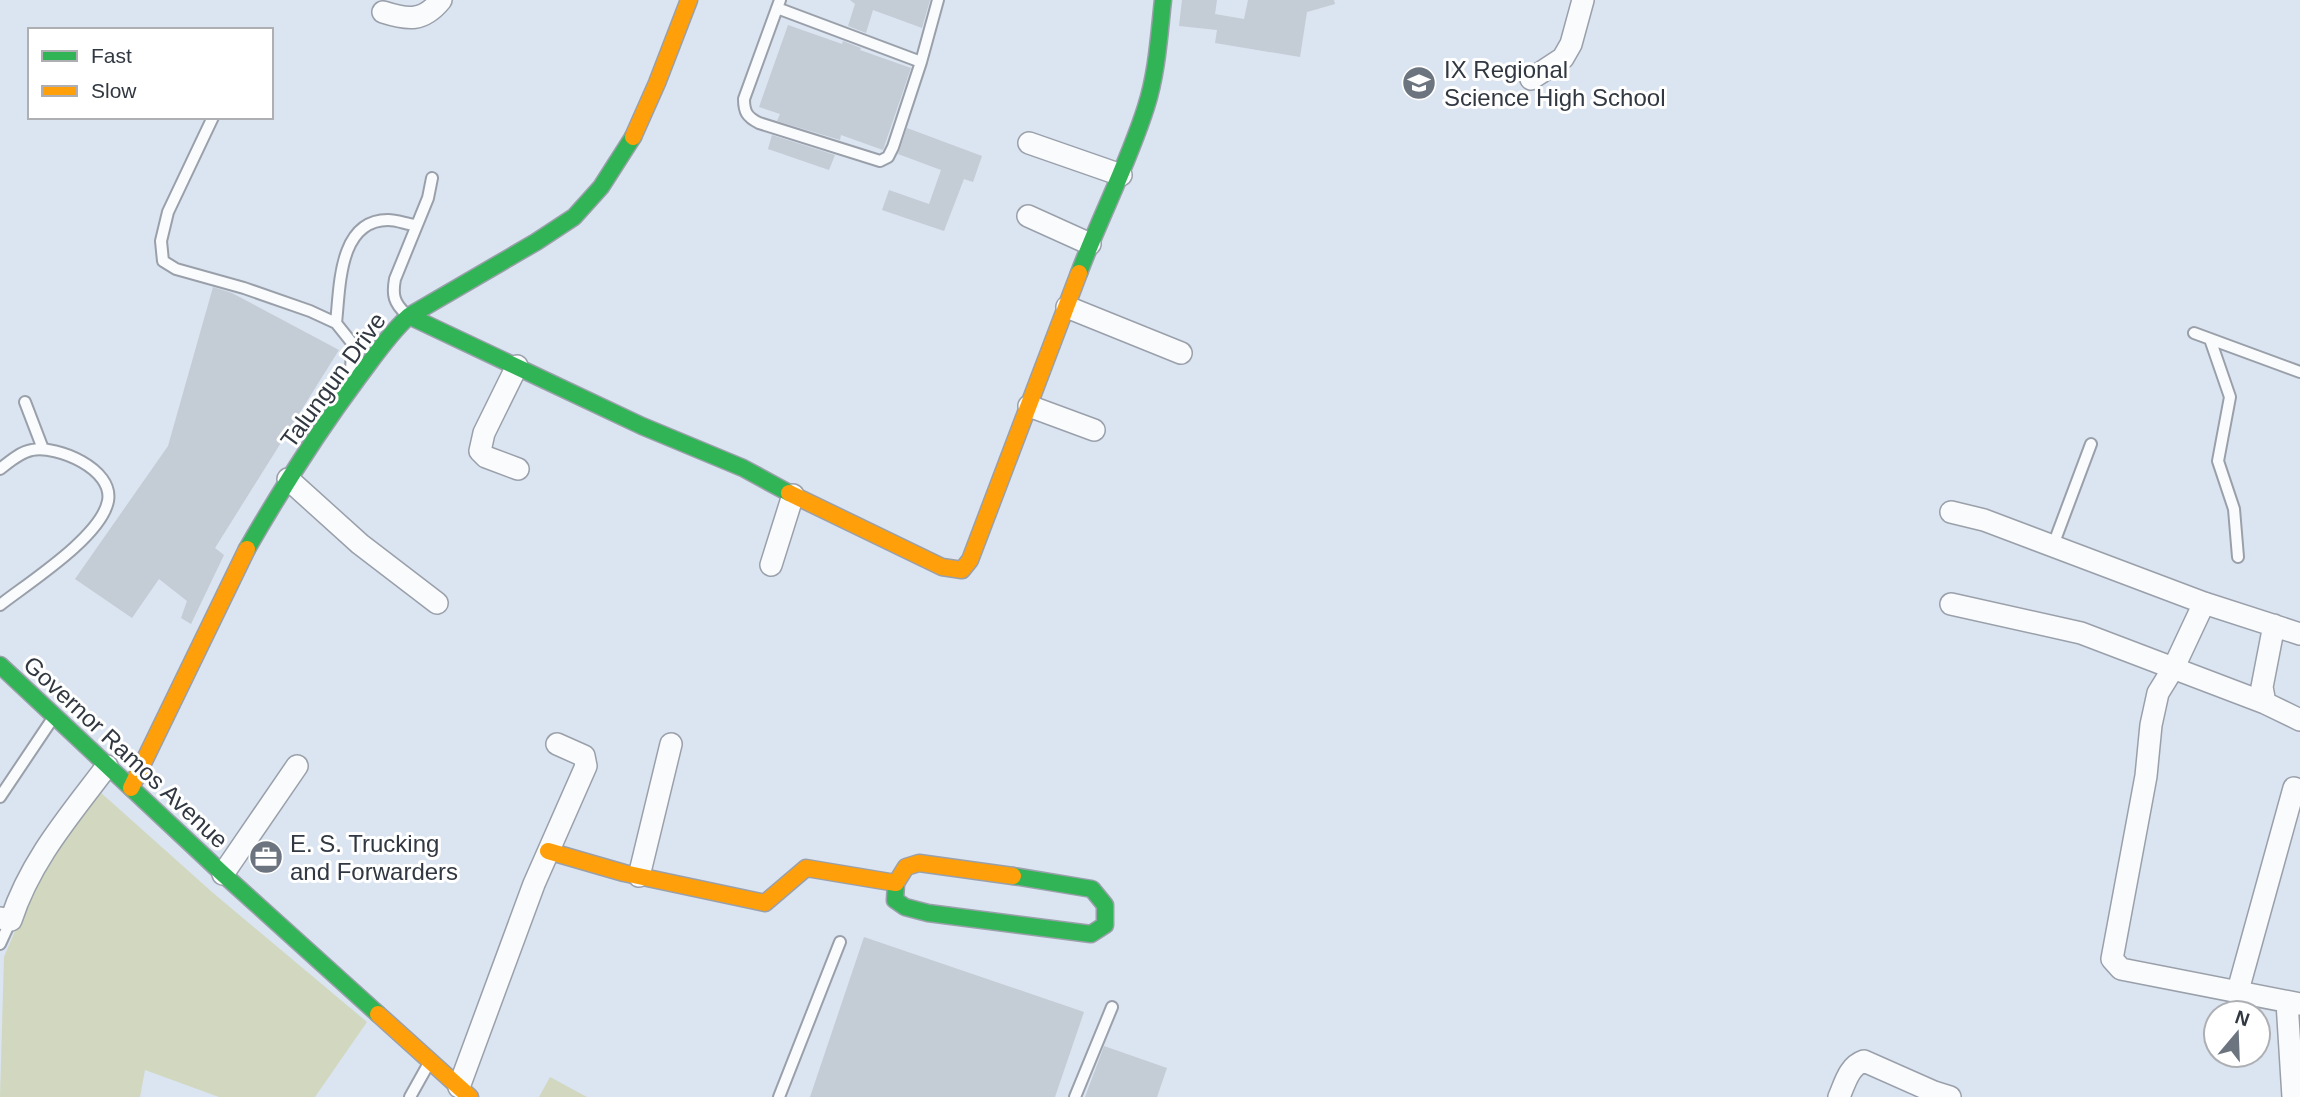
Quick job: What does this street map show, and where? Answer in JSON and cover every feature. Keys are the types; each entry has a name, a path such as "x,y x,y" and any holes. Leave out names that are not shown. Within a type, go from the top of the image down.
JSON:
{"street":[{"path":"383,12 414,18 431,12 441,0"},
{"name":"Talungun Drive","path":"131,788 241,560 288,479 348,392 396,328 409,316 550,235 581,210 614,170 639,123 688,0"},
{"path":"409,316 642,426 731,462 942,567 961,570 970,560 1090,244 1121,175 1147,105 1156,64 1163,0"},
{"path":"1531,79 1563,58 1574,37 1583,0"},
{"path":"1029,143 1121,175"},
{"path":"1028,216 1090,244"},
{"path":"1067,307 1181,353"},
{"path":"517,366 484,433 480,451 486,457 518,469"},
{"path":"1029,406 1094,430"},
{"path":"288,479 360,544 437,603"},
{"path":"771,565 793,495"},
{"path":"1951,512 1984,520 2052,548 2204,603 2300,634"},
{"path":"2204,603 2174,667 2158,693 2151,725 2146,776 2112,960 2121,969 2293,1003 2293,1097"},
{"path":"1951,604 2081,634 2174,667 2300,720"},
{"path":"2265,703 2262,687 2274,625"},
{"name":"Governor Ramos Avenue","path":"0,665 223,874 465,1092"},
{"path":"465,1092 548,850 586,765 584,756 556,744"},
{"path":"639,876 671,744"},
{"path":"6,919 37,862 107,766"},
{"path":"223,874 297,766"},
{"path":"2237,993 2294,788"},
{"path":"548,850 639,876 765,903 779,896 795,875 806,868 896,883"},
{"path":"912,862 933,863 1092,889 1104,899 1109,910 1105,925 1091,934 928,913 905,907 895,900 896,883 901,871 912,862"},
{"path":"1839,1097 1851,1070 1857,1063 1864,1061 1950,1097"}],"lane":[{"path":"921,62 778,4 744,99 744,109 749,118 759,124 880,161 888,157 921,62 938,0"},
{"path":"212,119 168,212 161,241 163,261 176,269 244,288 336,323 352,342 353,360 348,392"},
{"path":"409,316 397,305 393,293 395,279 428,198 432,178"},
{"path":"336,323 343,257 355,236 365,226 387,220 415,225"},
{"path":"2194,333 2300,372"},
{"path":"2210,339 2230,397 2218,461 2234,509 2238,557"},
{"path":"25,402 43,449"},
{"path":"2052,548 2091,444"},
{"path":"0,470 29,450 43,449 66,455 91,467 103,477 108,492 108,502 99,518 71,551 0,606"},
{"path":"0,797 55,715"},
{"path":"0,944 6,919"},
{"path":"779,1097 840,942"},
{"path":"1075,1097 1112,1007"},
{"path":"410,1097 430,1060"}],"green space":[{"path":"99,791 212,892 367,1022 315,1097 219,1097 145,1070 140,1097 0,1097 4,957 42,867"},
{"path":"550,1077 587,1097 539,1097"}],"building":[{"path":"850,0 930,0 922,28 873,10 866,33 848,26 855,4"},
{"path":"1182,0 1217,0 1215,14 1244,19 1248,0 1334,0 1335,4 1307,12 1300,57 1215,43 1217,30 1179,26"},
{"path":"788,25 842,44 843,41 911,68 883,150 841,135 840,140 777,121 780,114 759,107"},
{"path":"907,128 982,156 973,182 964,179 944,231 882,210 889,190 929,204 941,170 898,154"},
{"path":"772,135 835,155 829,170 768,149"},
{"path":"213,287 232,293 339,350 215,548 224,555 191,624 181,618 187,601 159,579 132,618 75,579 168,446"},
{"path":"864,937 1084,1012 1055,1097 810,1097"},
{"path":"1104,1046 1167,1068 1157,1097 1085,1097"}],"traffic: fast":[{"path":"1079,273 1146,107 1155,68 1163,0"},
{"path":"247,549 328,420 402,323 409,316 574,217 601,187 633,137"},
{"path":"409,316 642,426 743,468 789,493"},
{"path":"0,665 223,874 378,1014"},
{"path":"896,883 895,900 905,907 928,913 1091,934 1105,925 1105,905 1092,889 1013,876"}],"traffic: slow":[{"path":"633,137 689,0"},
{"path":"789,493 942,567 962,570 970,560 1079,273"},
{"path":"131,788 247,549"},
{"path":"548,851 624,873 765,903 806,868 896,883 906,867 919,863 1013,876"},
{"path":"378,1014 470,1097"}],"place":[{"name":"IX Regional Science High School","path":"1419,83"},
{"name":"E. S. Trucking and Forwarders","path":"266,857"}]}
